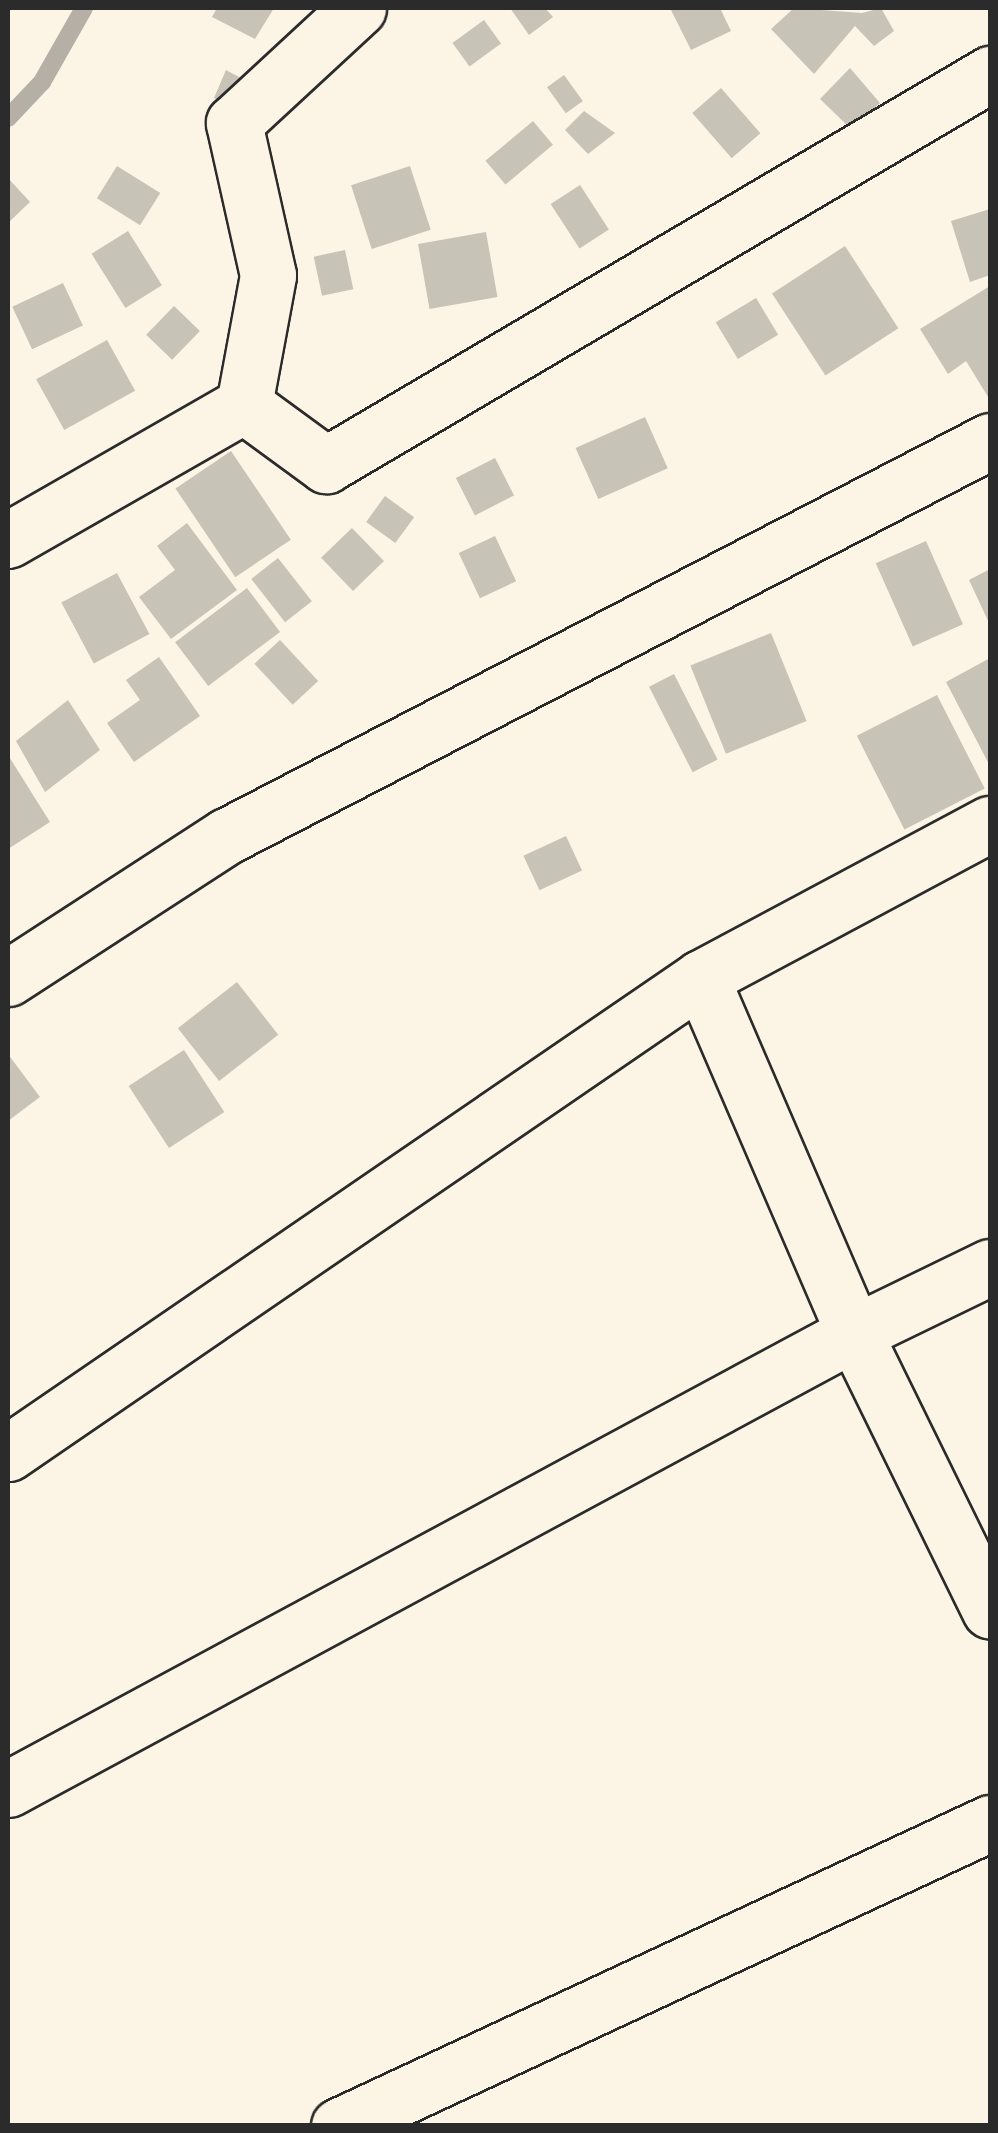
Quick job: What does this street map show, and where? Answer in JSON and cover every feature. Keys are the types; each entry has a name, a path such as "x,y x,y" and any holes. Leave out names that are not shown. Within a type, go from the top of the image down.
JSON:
{"street":[{"path":"8,540 244,405 268,275 234,123 358,8"},
{"path":"244,405 326,465 990,74"},
{"path":"8,978 227,836 990,441"},
{"path":"8,1453 701,978 990,824"},
{"path":"701,978 854,1334 990,1611"},
{"path":"8,1789 854,1334 990,1267"},
{"path":"339,2126 990,1823"}],"building":[{"path":"217,8 274,8 255,39 212,17"},
{"path":"510,8 545,8 553,17 529,35"},
{"path":"670,8 720,8 731,31 691,50"},
{"path":"794,8 862,13 881,8 894,31 874,46 855,26 814,74 771,29"},
{"path":"484,20 501,43 469,66 452,43"},
{"path":"850,68 880,103 851,129 820,99"},
{"path":"226,70 260,88 242,114 214,98"},
{"path":"564,75 583,101 566,113 547,87"},
{"path":"721,88 760,133 732,158 692,113"},
{"path":"584,111 615,133 588,154 565,130"},
{"path":"533,121 553,145 505,185 486,161"},
{"path":"117,166 160,193 140,225 97,198"},
{"path":"410,166 431,230 372,249 351,185"},
{"path":"8,178 30,202 8,223"},
{"path":"580,185 609,229 580,249 551,204"},
{"path":"990,209 990,275 970,282 951,221"},
{"path":"128,231 162,285 125,308 92,254"},
{"path":"486,232 497,297 430,309 418,244"},
{"path":"845,246 898,328 825,376 772,293"},
{"path":"345,250 353,289 322,296 314,257"},
{"path":"63,283 83,326 32,349 12,307"},
{"path":"990,286 990,400 966,361 948,374 920,329"},
{"path":"756,298 778,335 738,359 716,322"},
{"path":"174,306 200,331 172,360 146,335"},
{"path":"107,340 135,391 64,430 36,379"},
{"path":"645,417 668,468 598,499 576,448"},
{"path":"231,451 291,540 235,577 175,488"},
{"path":"495,458 514,495 475,515 456,478"},
{"path":"385,496 414,517 395,543 366,522"},
{"path":"187,523 237,590 171,639 139,597 175,570 157,546"},
{"path":"352,528 384,561 353,591 321,558"},
{"path":"495,536 516,581 480,598 459,553"},
{"path":"926,541 963,624 913,647 876,563"},
{"path":"278,558 312,601 285,622 251,579"},
{"path":"990,569 990,625 969,580"},
{"path":"117,573 149,634 94,664 61,603"},
{"path":"247,588 280,632 208,686 175,642"},
{"path":"771,633 807,721 726,754 690,666"},
{"path":"280,640 318,681 293,705 254,664"},
{"path":"159,657 200,716 134,762 107,723 140,700 126,680"},
{"path":"990,658 990,766 946,682"},
{"path":"674,674 718,760 693,772 649,687"},
{"path":"937,695 985,789 904,829 857,736"},
{"path":"68,700 100,750 45,792 16,741"},
{"path":"8,755 50,822 8,849"},
{"path":"566,836 582,870 539,890 523,856"},
{"path":"237,982 278,1035 219,1081 178,1028"},
{"path":"184,1050 224,1112 169,1148 129,1086"},
{"path":"8,1054 40,1097 8,1121"}],"waterway":[{"path":"8,118 42,82 84,8"}]}
